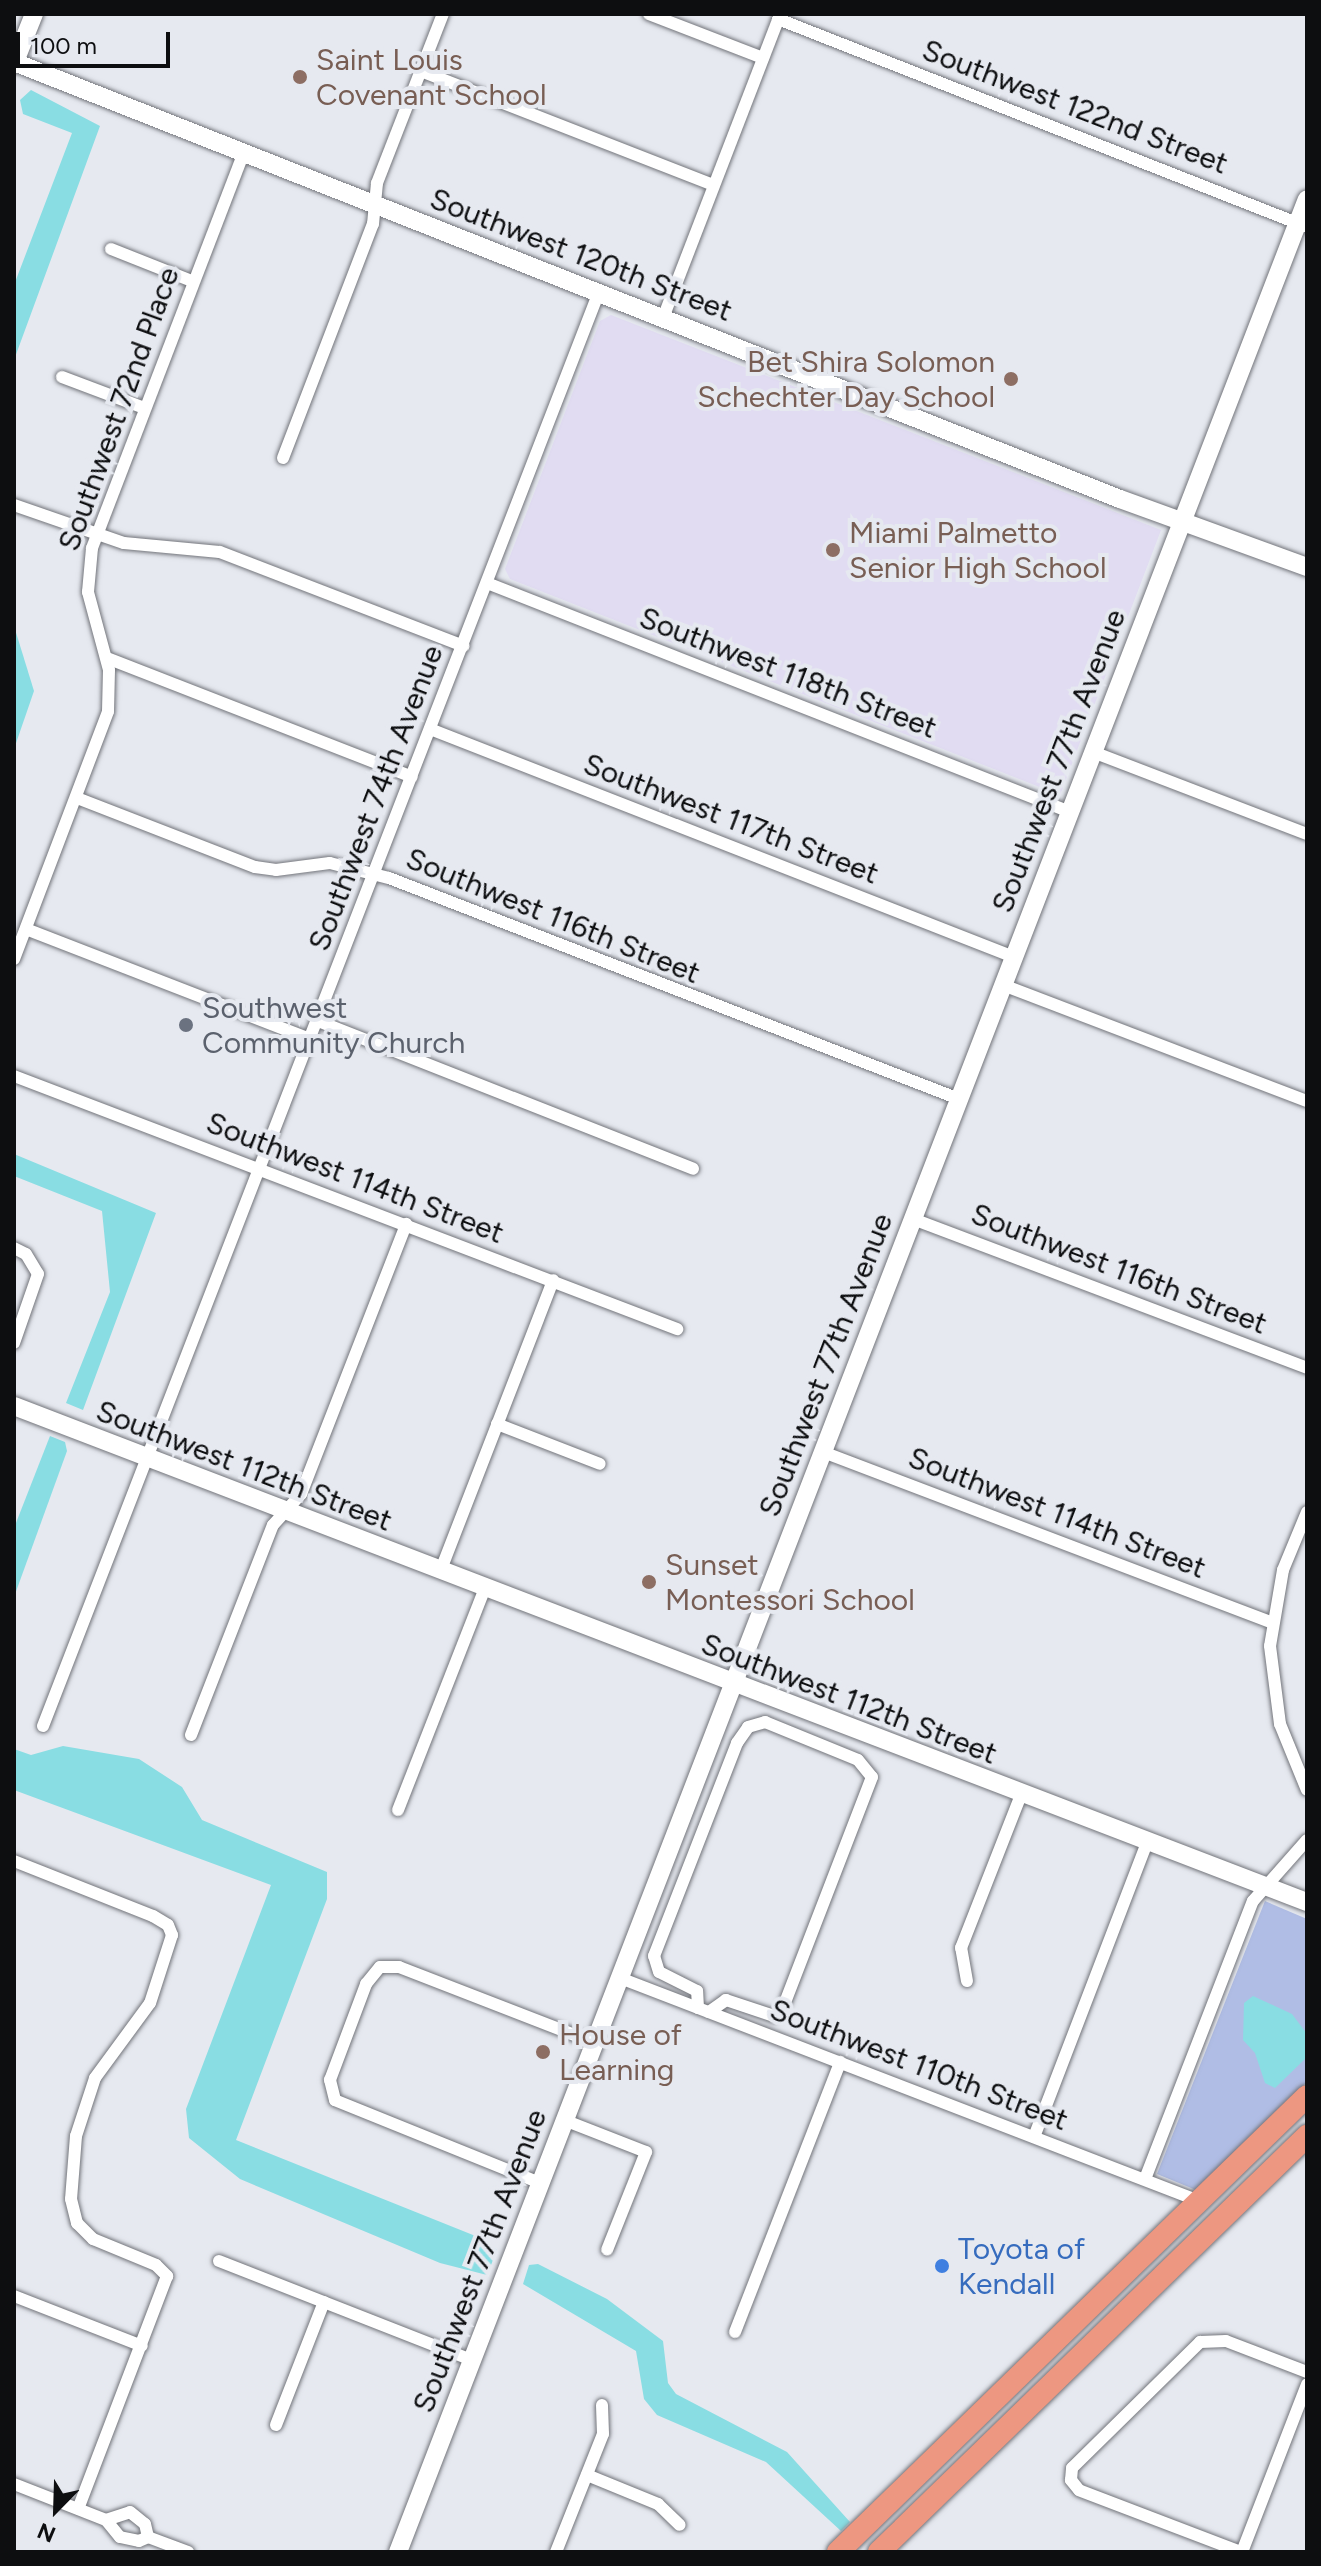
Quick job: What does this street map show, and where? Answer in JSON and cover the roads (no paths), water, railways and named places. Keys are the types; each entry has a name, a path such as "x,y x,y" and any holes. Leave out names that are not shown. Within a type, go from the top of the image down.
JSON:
{"highway":[{"path":"838,2552 1307,2096"},
{"path":"879,2552 1307,2136"},
{"path":"1199,2201 1227,2213"}],"street":[{"path":"14,63 34,14"},
{"path":"283,458 376,205 377,183 443,14"},
{"path":"649,14 763,58"},
{"path":"663,318 779,17"},
{"name":"Southwest 122nd Street","path":"779,17 1302,225"},
{"name":"Southwest 120th Street","path":"14,63 1181,522 1307,567"},
{"path":"421,71 714,185"},
{"name":"Southwest 72nd Place","path":"14,959 108,711 107,658 88,592 97,536 192,281 244,152"},
{"name":"Southwest 77th Avenue","path":"404,2550 472,2360 564,2120 1181,522 1302,225 1307,199"},
{"path":"111,249 192,281"},
{"name":"Southwest 74th Avenue","path":"43,1726 599,292"},
{"path":"62,377 144,408"},
{"path":"14,505 97,536 220,552 463,646"},
{"name":"Southwest 118th Street","path":"487,583 1070,812"},
{"path":"107,658 412,777"},
{"name":"Southwest 117th Street","path":"430,729 1014,957"},
{"path":"1093,752 1307,834"},
{"name":"Southwest 116th Street","path":"77,798 255,867 276,870 330,863 374,874 959,1099"},
{"path":"26,929 310,1039"},
{"path":"1003,985 1307,1101"},
{"path":"318,1021 693,1169"},
{"name":"Southwest 114th Street","path":"14,1076 677,1329"},
{"name":"Southwest 116th Street","path":"913,1219 1307,1368"},
{"path":"191,1735 273,1525 301,1494 406,1224"},
{"path":"14,1248 26,1254 38,1274 14,1343"},
{"path":"440,1572 553,1280"},
{"name":"Southwest 112th Street","path":"14,1406 734,1686 1307,1902"},
{"path":"497,1424 600,1464"},
{"name":"Southwest 114th Street","path":"823,1452 1273,1623"},
{"path":"1307,1512 1288,1555 1273,1623 1275,1702 1289,1752 1307,1790"},
{"path":"398,1810 484,1590"},
{"path":"765,1722 858,1760 872,1777 784,2009 774,2016 754,2009 726,2000 704,2010 693,1988 659,1972 654,1956 737,1743 748,1727 765,1722"},
{"path":"967,1981 961,1948 1021,1795"},
{"path":"1145,2179 1253,1901 1307,1840"},
{"path":"1034,2137 1147,1843"},
{"path":"14,1861 153,1916 172,1935 150,2003 102,2067 82,2110 71,2199 82,2230 166,2272 165,2291 78,2509"},
{"path":"540,2183 344,2107 330,2091 331,2075 366,1984 380,1967 399,1967 595,2043"},
{"name":"Southwest 110th Street","path":"620,1978 1199,2201"},
{"path":"743,2025 754,2009"},
{"path":"735,2332 840,2062"},
{"path":"564,2120 646,2152 607,2250"},
{"path":"219,2261 472,2360"},
{"path":"14,2296 142,2346"},
{"path":"276,2425 324,2302"},
{"path":"1307,2372 1211,2339 1190,2349 1076,2461 1071,2480 1087,2493 1242,2552 1307,2384"},
{"path":"556,2552 603,2434 602,2405"},
{"path":"587,2475 658,2504 680,2525"},
{"path":"14,2484 106,2520 120,2537 148,2537 188,2552"},
{"path":"106,2520 130,2512 145,2524 148,2537"}],"place":[{"name":"Saint Louis Covenant School","path":"300,77"},
{"name":"Bet Shira Solomon Schechter Day School","path":"1011,379"},
{"name":"Miami Palmetto Senior High School","path":"833,550"},
{"name":"Southwest Community Church","path":"186,1025"},
{"name":"Sunset Montessori School","path":"649,1582"},
{"name":"House of Learning","path":"543,2052"},
{"name":"Toyota of Kendall","path":"942,2266"}]}
